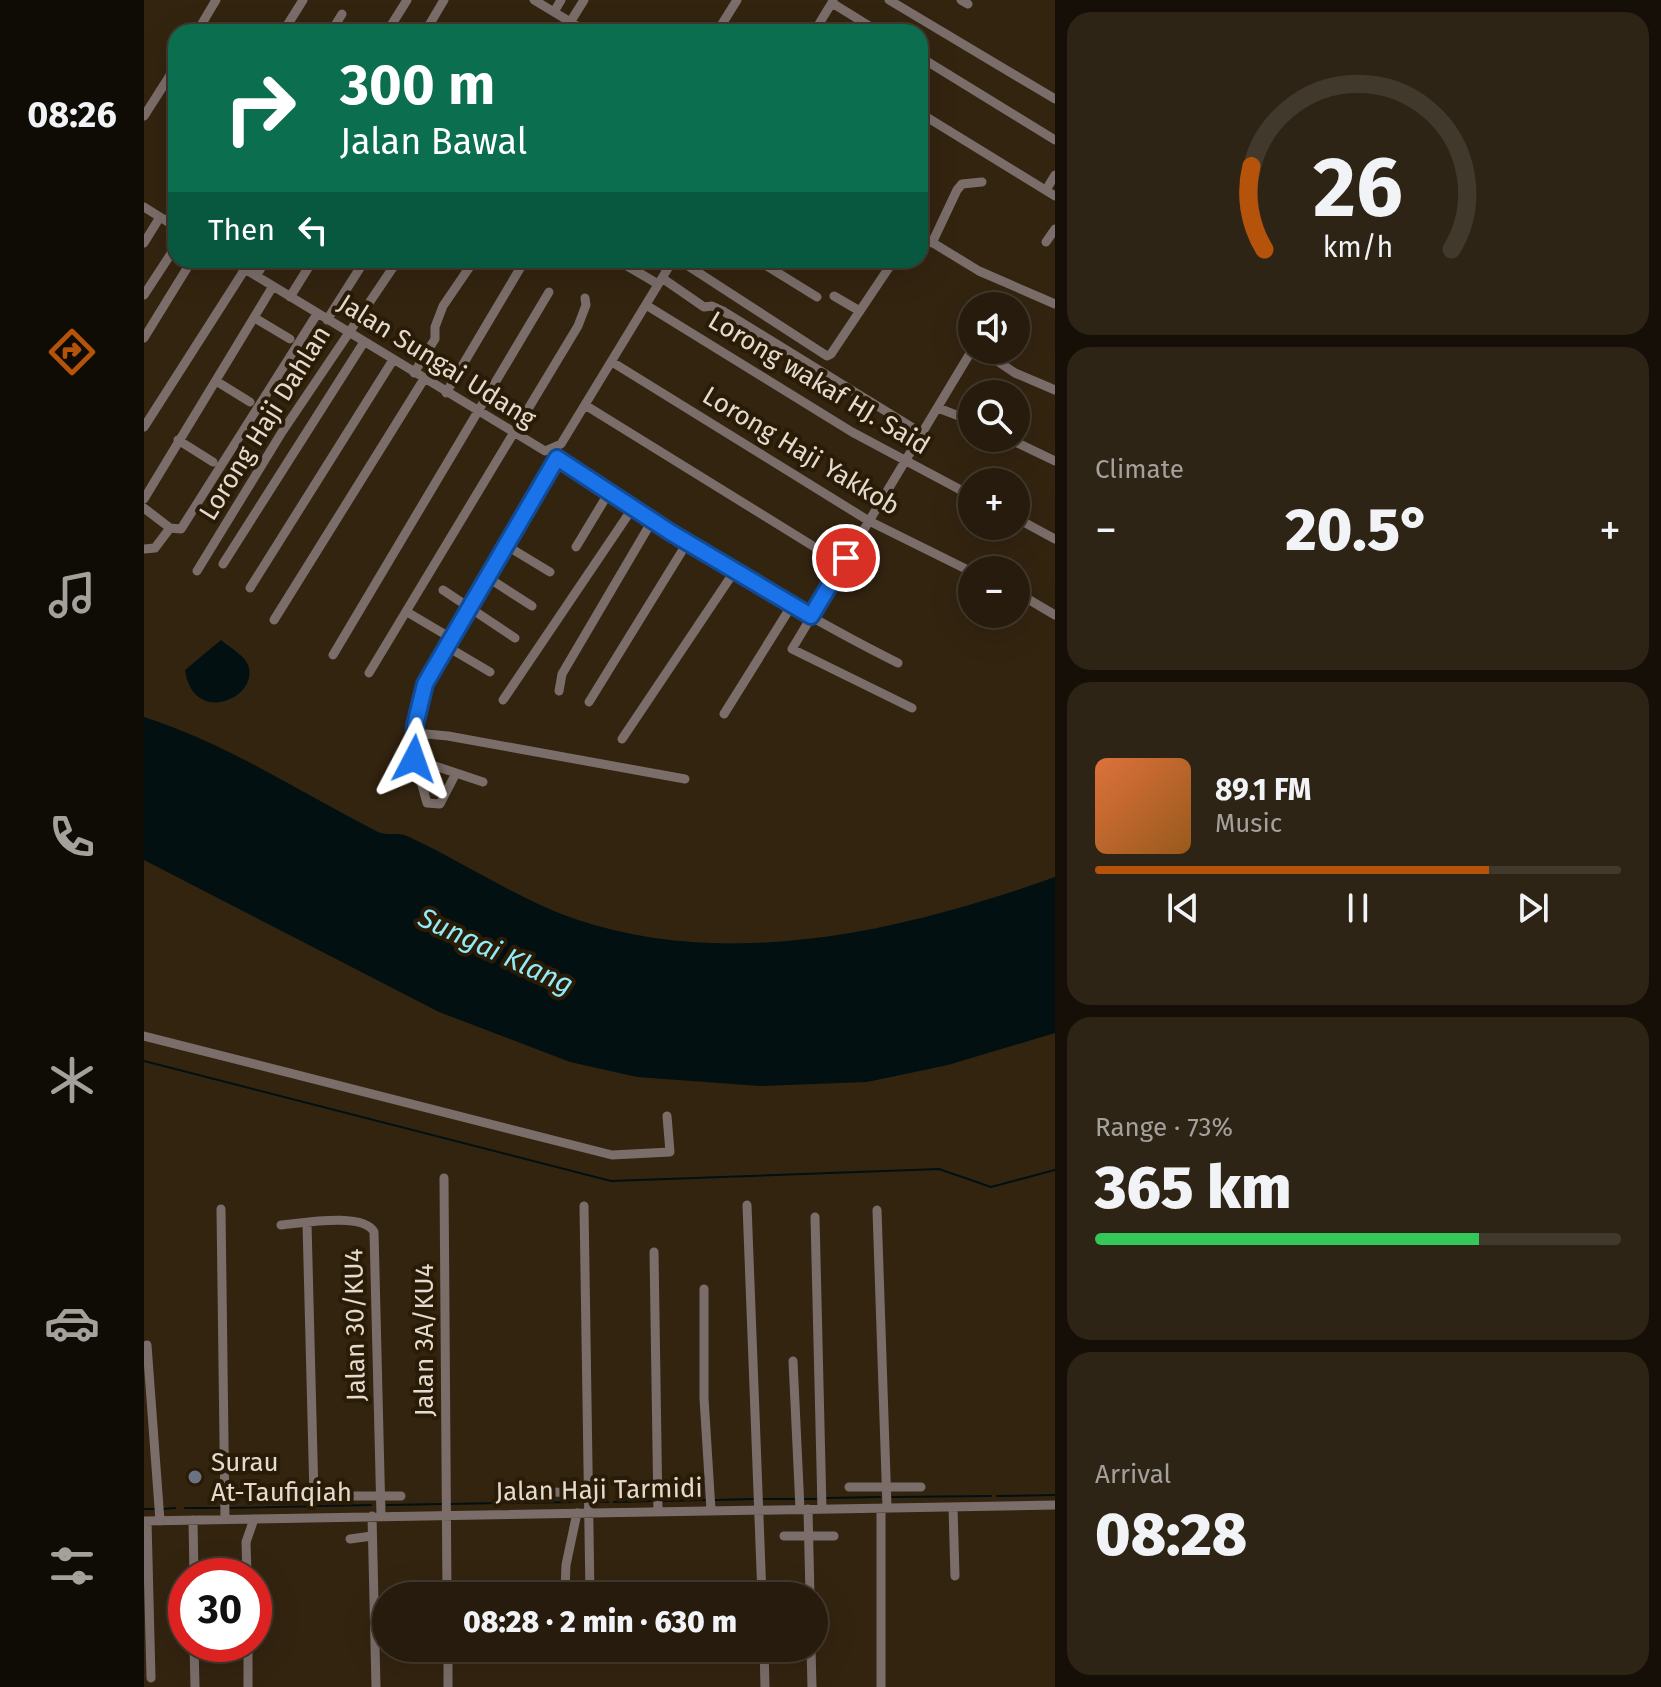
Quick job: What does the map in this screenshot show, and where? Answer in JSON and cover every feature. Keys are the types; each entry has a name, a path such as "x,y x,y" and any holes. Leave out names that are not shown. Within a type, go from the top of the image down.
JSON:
{"street":[{"path":"202,24 216,0"},
{"path":"288,24 303,0"},
{"path":"392,24 407,0"},
{"path":"430,24 444,0"},
{"path":"534,0 574,24"},
{"path":"554,12 561,0"},
{"path":"571,22 584,0"},
{"path":"722,24 737,0"},
{"path":"889,0 1055,99"},
{"path":"819,24 832,1 867,24"},
{"path":"336,24 342,14"},
{"path":"928,62 1055,140"},
{"path":"144,116 168,78"},
{"path":"928,118 1050,193 1055,175"},
{"path":"932,243 957,190 962,184 982,182"},
{"path":"144,207 168,221 144,243"},
{"path":"1046,242 1055,229"},
{"path":"928,240 979,271 1055,304"},
{"path":"144,295 168,258"},
{"path":"144,338 187,268"},
{"path":"256,276 261,268"},
{"path":"290,297 308,268"},
{"path":"327,320 360,268"},
{"name":"Lorong Haji Dahlan","path":"197,571 348,332 392,268"},
{"path":"414,373 435,339 435,327 443,306 469,268"},
{"path":"446,393 520,268"},
{"path":"633,268 704,307 718,308 923,434"},
{"name":"Jalan Sungai Udang","path":"245,269 539,450 554,455 670,268"},
{"path":"689,268 824,354 831,354 888,268"},
{"path":"771,268 817,297"},
{"path":"144,427 245,269"},
{"path":"144,499 273,286"},
{"path":"333,655 549,292"},
{"path":"834,296 858,310"},
{"path":"369,673 578,326 586,305 585,298"},
{"name":"Lorong wakaf HJ. Said","path":"646,305 906,462 958,489"},
{"path":"144,508 170,528 181,529 317,314"},
{"path":"255,318 290,339"},
{"path":"223,564 364,342"},
{"path":"811,365 824,354"},
{"path":"250,588 393,360"},
{"name":"Lorong Haji Yakkob","path":"612,362 869,521 958,565"},
{"path":"912,708 792,649 963,364"},
{"path":"1002,364 1055,390"},
{"path":"274,620 424,379"},
{"path":"216,381 250,402"},
{"path":"585,405 842,564"},
{"path":"938,408 958,416"},
{"path":"178,440 213,462"},
{"path":"1030,449 1055,461"},
{"path":"456,773 440,804 432,806 424,800 414,759 415,729 425,684 507,546 554,455 608,494 734,572 898,663"},
{"path":"576,547 608,494"},
{"path":"503,700 632,509"},
{"path":"559,691 562,674 652,521"},
{"path":"1030,526 1055,539"},
{"path":"144,549 155,548 170,528"},
{"path":"589,702 623,652 687,543"},
{"path":"507,546 550,572"},
{"path":"622,739 734,572"},
{"path":"487,577 532,606"},
{"path":"443,590 515,638"},
{"path":"1030,600 1055,615"},
{"path":"724,714 792,605"},
{"path":"407,612 490,672"},
{"path":"415,729 685,779"},
{"path":"414,759 483,782"},
{"path":"144,1036 612,1155 670,1152 667,1116"},
{"name":"Jalan 3A/KU4","path":"444,1178 447,1582"},
{"path":"747,1205 762,1582"},
{"path":"565,1582 566,1565 587,1493 584,1206"},
{"path":"221,1209 225,1519"},
{"path":"877,1210 886,1488 881,1687"},
{"path":"815,1217 822,1509"},
{"name":"Jalan 30/KU4","path":"281,1225 363,1221 374,1232 380,1496 372,1536 376,1687"},
{"path":"307,1223 314,1496"},
{"path":"654,1252 658,1512"},
{"path":"704,1289 704,1398 711,1507"},
{"path":"147,1345 160,1521"},
{"path":"793,1361 804,1509 809,1536 810,1582"},
{"path":"849,1487 921,1487"},
{"path":"289,1490 314,1496 401,1496"},
{"path":"551,1492 587,1493"},
{"name":"Jalan Haji Tarmidi","path":"146,1521 376,1516 447,1507 583,1513 658,1512 711,1507 760,1510 1055,1505"},
{"path":"953,1507 955,1576"},
{"path":"583,1513 589,1582"},
{"path":"246,1558 246,1542 254,1519"},
{"path":"193,1520 194,1558"},
{"path":"146,1521 151,1678"},
{"path":"350,1539 372,1536"},
{"path":"784,1536 834,1536"},
{"path":"194,1662 195,1687"},
{"path":"248,1662 248,1687"},
{"path":"448,1662 448,1687"},
{"path":"764,1662 765,1687"},
{"path":"811,1662 812,1687"}],"water":[{"path":"221,640 246,661 249,677 244,688 235,696 212,702 200,698 190,688 185,670"},
{"name":"Sungai Klang","path":"144,717 234,755 378,832 407,836 553,910 634,935 695,942 756,943 818,938 879,928 939,913 1055,877 1055,1033 948,1065 867,1082 759,1086 637,1077 570,1062 439,1012 144,860"}],"waterway":[{"path":"144,1061 611,1181 939,1169 991,1187 1055,1170"},
{"path":"997,1496 1055,1495"},
{"path":"892,1497 991,1496"},
{"path":"825,1498 880,1497"},
{"path":"715,1500 753,1499"},
{"path":"763,1499 796,1499"},
{"path":"802,1499 816,1499"},
{"path":"663,1501 705,1500"},
{"path":"614,1502 654,1501"},
{"path":"512,1503 576,1502"},
{"path":"593,1502 608,1502"},
{"path":"449,1504 500,1503"},
{"path":"387,1505 443,1504"},
{"path":"229,1508 371,1505"},
{"path":"164,1509 175,1508"},
{"path":"185,1508 220,1508"},
{"path":"144,1509 156,1509"}],"place":[{"name":"Surau At-Taufiqiah","path":"195,1477"}],"route":[{"path":"414,759 415,725 425,684 557,458 608,494 811,616 846,558"}]}
